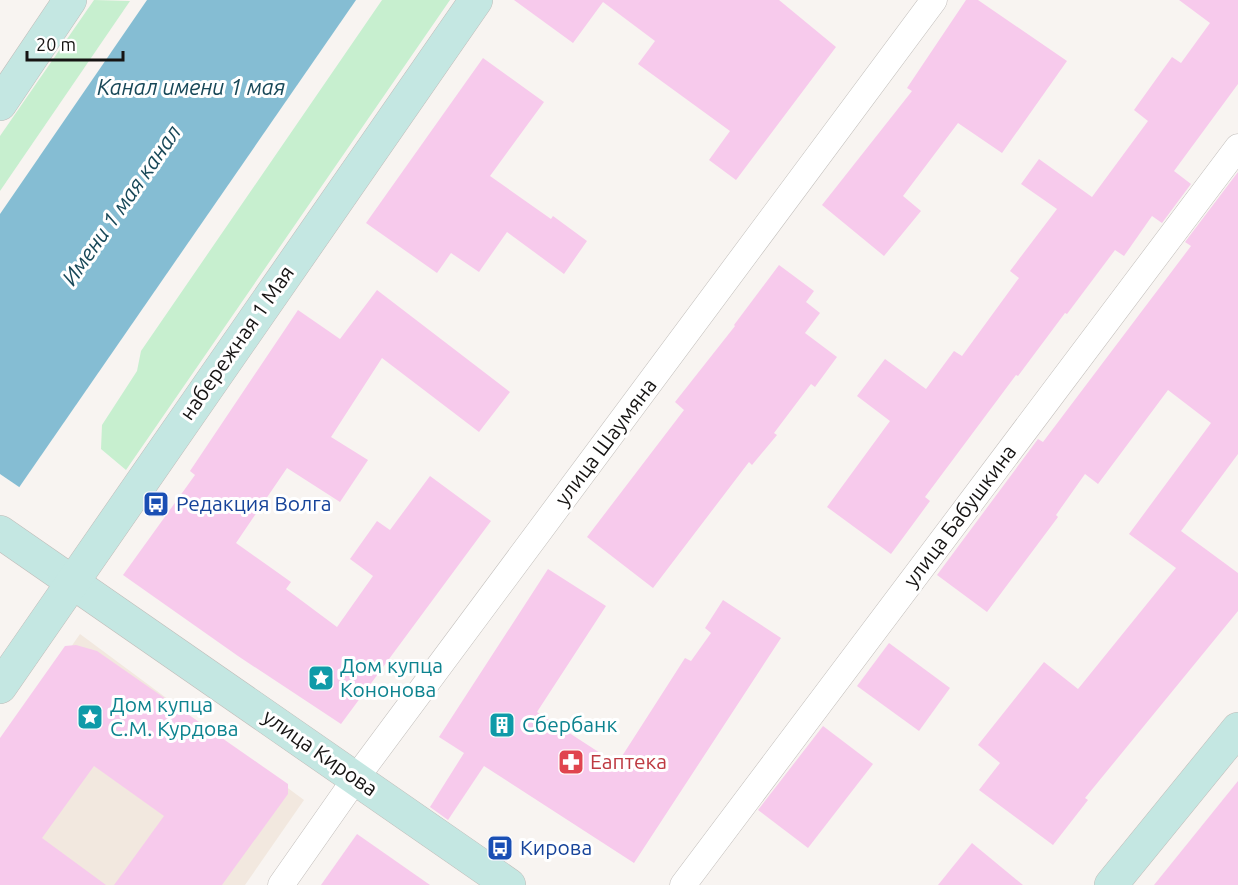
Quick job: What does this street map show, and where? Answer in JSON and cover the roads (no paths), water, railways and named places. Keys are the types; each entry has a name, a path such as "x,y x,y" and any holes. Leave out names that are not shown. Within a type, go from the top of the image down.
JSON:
{"main road":[{"path":"0,104 70,0"},
{"name":"набережная 1 Мая","path":"0,687 476,0"},
{"name":"улица Кирова","path":"9,538 509,885"},
{"path":"1111,885 1238,729"}],"street":[{"name":"улица Шаумяна","path":"281,885 356,778 934,0"},
{"name":"улица Бабушкина","path":"683,885 1238,147"}],"water":[{"name":"Канал имени 1 мая","path":"147,0 356,0 0,515 0,214"}],"place":[{"name":"Редакция Волга","path":"156,504"},
{"name":"Дом купца Кононова","path":"321,678"},
{"name":"Дом купца С.М. Курдова","path":"90,717"},
{"name":"Сбербанк","path":"502,725"},
{"name":"Еаптека","path":"571,762"},
{"name":"Кирова","path":"500,848"}],"water label":[{"name":"Имени 1 мая канал","path":"121,205"}]}
